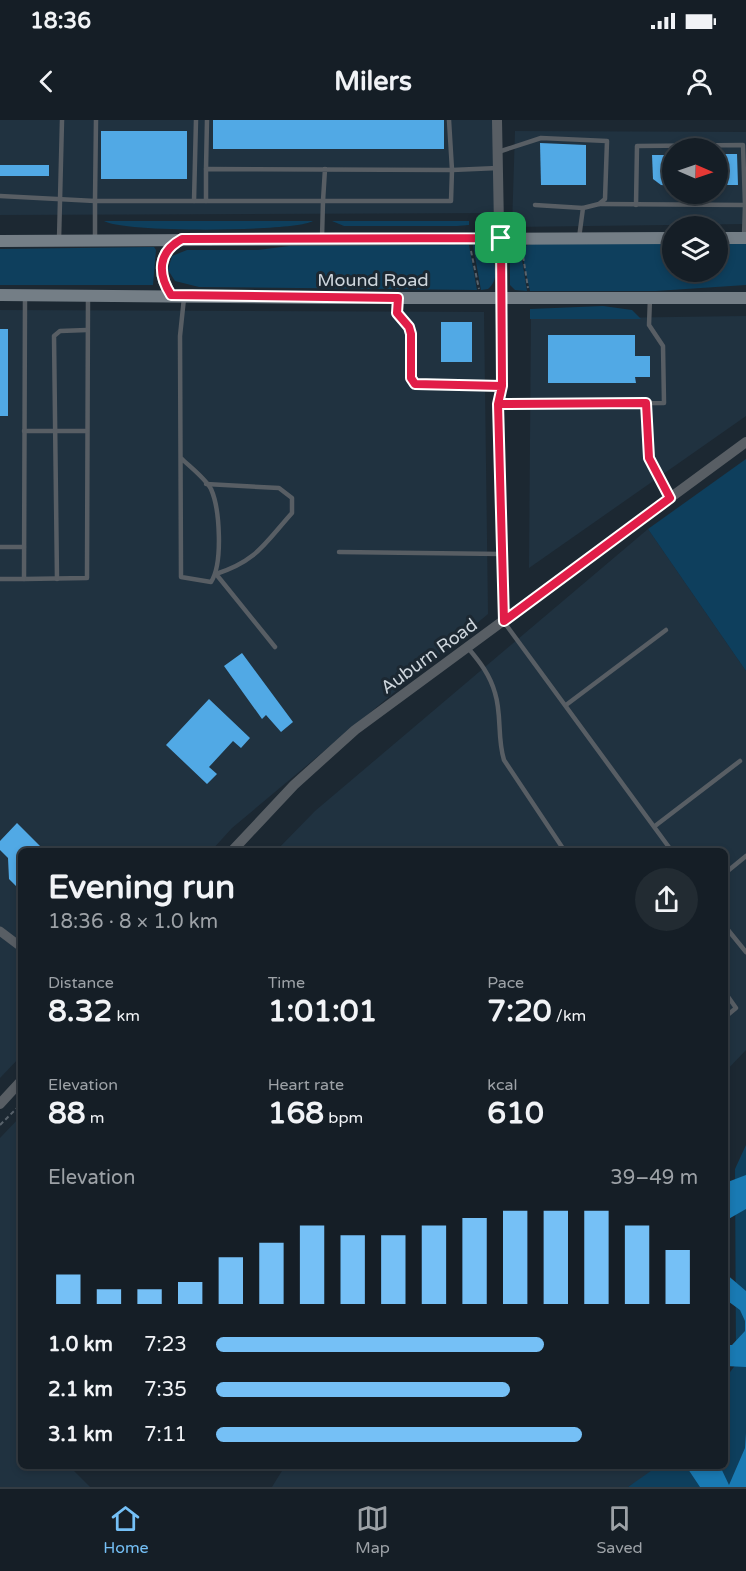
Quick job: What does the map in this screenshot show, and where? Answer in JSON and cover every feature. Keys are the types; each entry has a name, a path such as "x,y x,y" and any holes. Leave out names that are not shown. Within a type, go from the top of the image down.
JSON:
{"main road":[{"path":"0,241 662,238"},
{"path":"728,238 745,238"},
{"path":"171,295 161,274 162,258 172,244 182,239"},
{"name":"Mound Road","path":"0,295 746,298"}],"street":[{"path":"497,120 502,386 498,404 504,621"},
{"name":"Auburn Road","path":"235,848 323,757 397,698 468,648 746,441"},
{"path":"0,931 18,944"},
{"path":"0,1104 18,1084"}],"lane":[{"path":"59,240 62,120"},
{"path":"95,240 96,120"},
{"path":"194,201 196,120"},
{"path":"206,201 207,120"},
{"path":"0,196 59,197 95,201 451,201 449,120"},
{"path":"498,152 541,138 607,141 605,199 599,204"},
{"path":"636,205 637,146 743,145 745,238"},
{"path":"206,169 452,170 498,168"},
{"path":"322,238 325,170"},
{"path":"535,205 583,208 599,204 745,205"},
{"path":"579,238 583,208"},
{"path":"24,579 25,295"},
{"path":"0,579 87,578 87,295"},
{"path":"181,458 206,484 214,500 220,562 211,582 181,577 180,336 185,296"},
{"path":"398,298 397,313 409,327 411,334 411,378 415,384 502,386"},
{"path":"498,404 664,403 663,346 649,325 650,298"},
{"path":"57,579 54,336 60,331 87,330"},
{"path":"646,403 649,458 670,498"},
{"path":"24,431 87,431"},
{"path":"206,484 279,488 292,498 293,506 292,513 254,557 235,568 216,574"},
{"path":"0,547 24,548"},
{"path":"339,552 502,554"},
{"path":"216,574 275,647"},
{"path":"504,621 670,848"},
{"path":"566,705 666,630"},
{"path":"468,648 486,670 496,694 500,748 504,760 563,848"},
{"path":"654,826 740,761"},
{"path":"728,871 746,856"},
{"path":"728,930 746,952"},
{"path":"728,997 736,1008 728,1015"}],"path":[{"path":"471,245 479,290"},
{"path":"522,246 528,291"},
{"path":"0,1125 18,1107"}],"shaded area":[{"path":"0,120 498,120 501,213 0,215"},
{"path":"515,131 746,132 746,224 728,224 728,216 662,216 662,225 512,227"},
{"path":"104,221 313,221 299,225 208,230 142,228"},
{"path":"332,221 469,221 469,225 344,226"},
{"path":"532,244 662,244 662,282 728,282 728,244 746,244 746,285 656,291 530,291 524,264 524,246"},
{"path":"469,245 477,290 199,287 175,281 168,270 172,256 187,250 258,250 289,246"},
{"path":"473,245 486,252 494,263 495,277 488,289 481,290"},
{"path":"154,247 156,250 153,285 0,285 0,249"},
{"path":"520,247 527,291 515,290 510,285 510,257"},
{"path":"603,306 632,310 641,319 530,319 530,309"},
{"path":"0,310 484,312 488,614 232,828 214,848 18,848 18,1059 0,1078"},
{"path":"746,316 746,416 529,568 531,319"},
{"path":"746,459 746,671 648,529"},
{"path":"648,529 746,671 746,1050 728,1069 728,848 279,848 315,811"},
{"path":"18,1119 18,1469 72,1469 90,1487 0,1487 0,1138"},
{"path":"746,1145 746,1487 628,1487 654,1469 728,1469 728,1375 736,1364 735,1169"},
{"path":"283,1469 654,1469 628,1487 272,1487"}],"water":[{"path":"746,1175 746,1209 728,1219 728,1182"},
{"path":"728,1276 746,1291 746,1367 728,1366 728,1345 732,1345 745,1331 745,1321 740,1310 728,1301"},
{"path":"746,1433 746,1487 700,1487 688,1469 721,1469 729,1485 745,1448"}],"building":[{"path":"213,120 444,120 444,149 213,149"},
{"path":"101,131 187,131 187,179 101,179"},
{"path":"540,143 586,145 586,185 541,185"},
{"path":"728,154 737,154 738,185 728,185"},
{"path":"652,155 662,155 662,185 653,179"},
{"path":"0,165 49,165 49,176 0,176"},
{"path":"441,322 472,322 472,362 441,362"},
{"path":"0,329 8,329 8,416 0,416"},
{"path":"548,335 635,335 635,356 650,356 650,377 635,377 636,383 548,383"},
{"path":"242,653 293,722 281,732 266,715 262,719 224,666"},
{"path":"209,699 250,738 241,748 233,741 209,767 217,774 207,784 166,745"},
{"path":"17,823 42,848 18,848 18,888 9,879 8,858 0,850 0,841"}],"route":[{"path":"501,238 182,239 172,244 166,251 162,258 161,274 171,295 398,298 397,313 409,327 411,334 411,378 415,384 421,386 502,386 498,404 504,621 670,498 649,458 646,403 498,404 502,386 501,238"}]}
